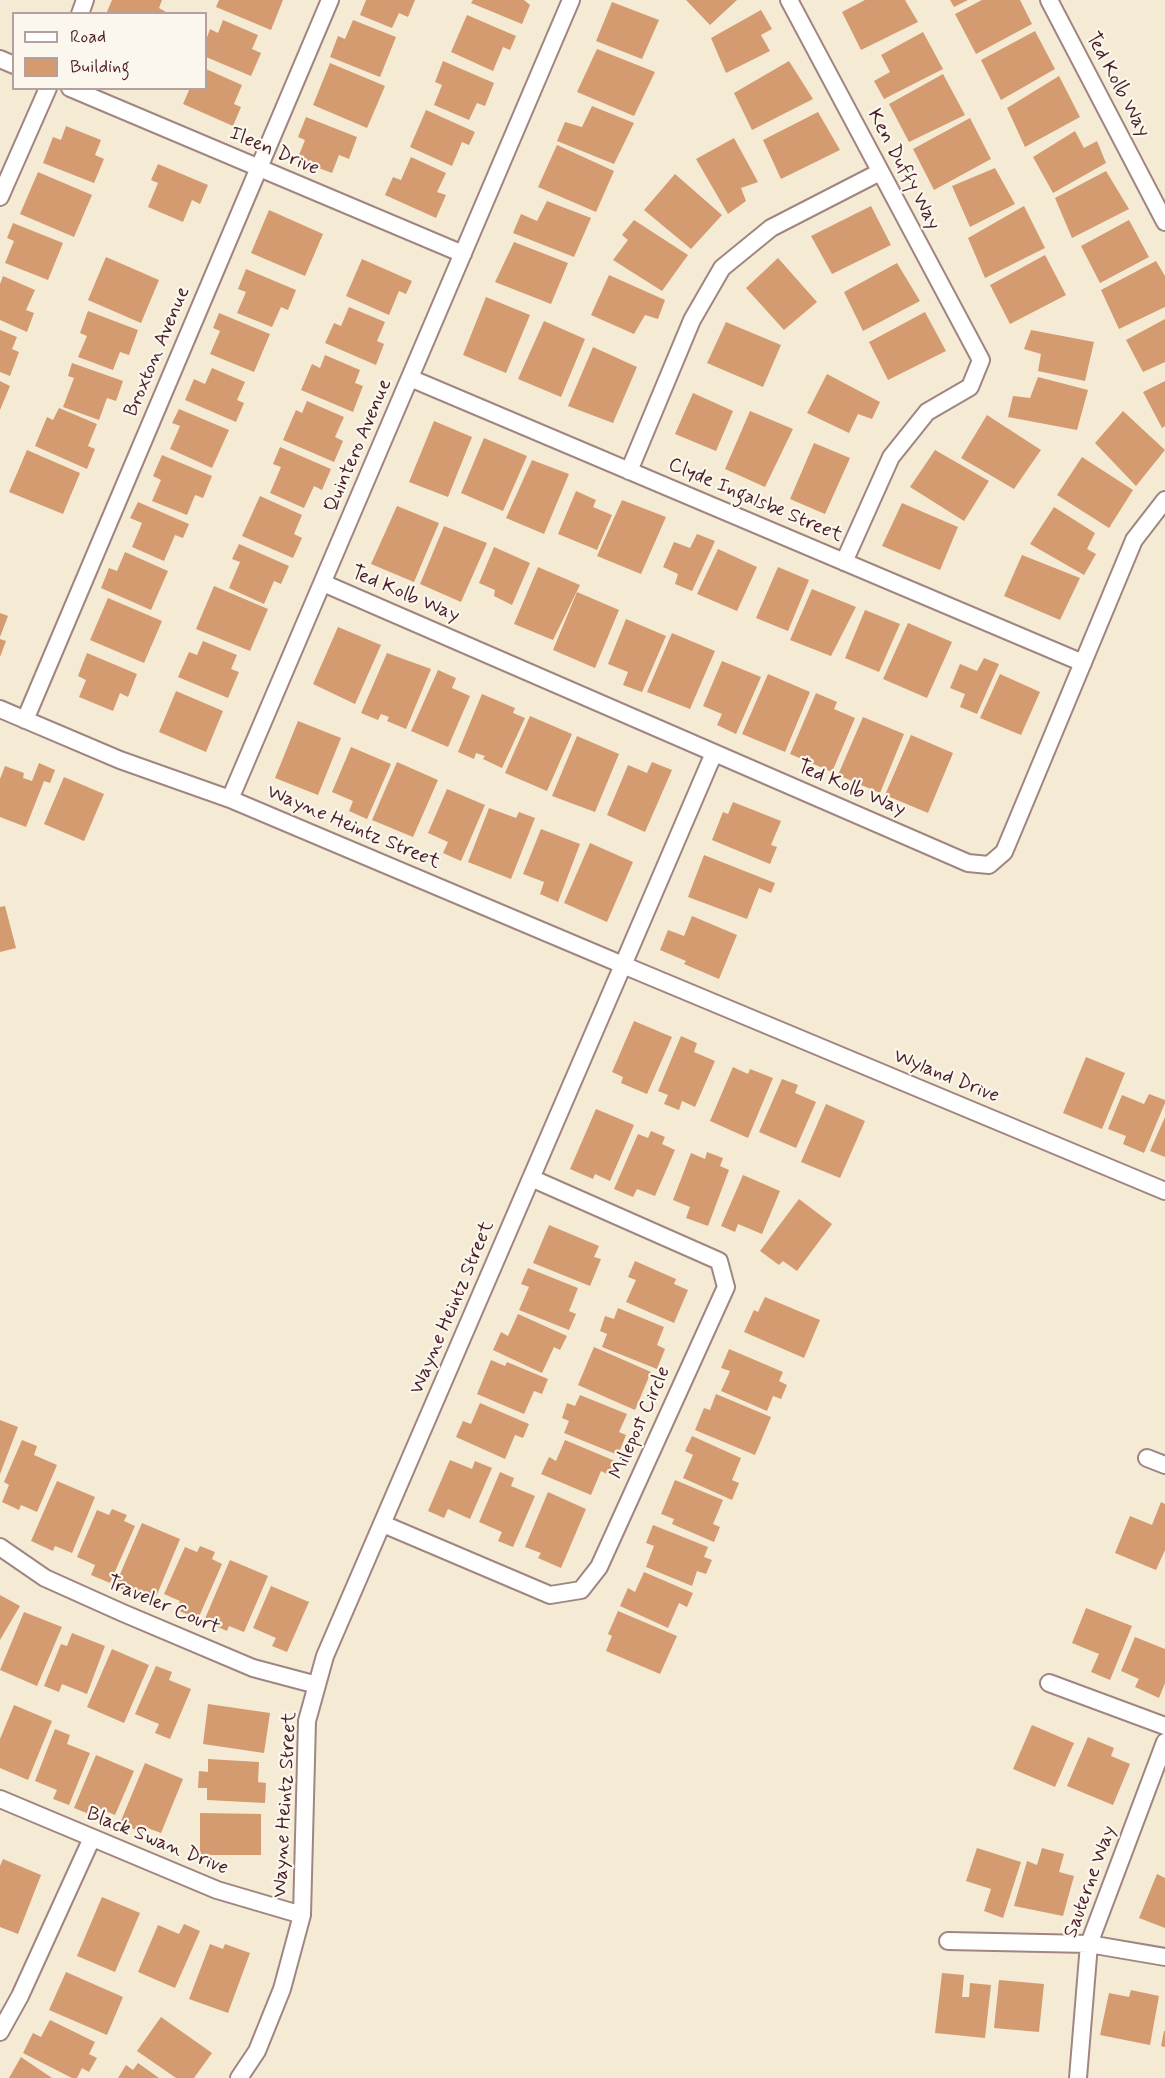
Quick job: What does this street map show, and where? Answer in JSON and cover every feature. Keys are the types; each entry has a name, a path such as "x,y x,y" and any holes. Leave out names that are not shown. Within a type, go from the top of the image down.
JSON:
{"street":[{"name":"Broxton Avenue","path":"25,720 330,0"},
{"name":"Quintero Avenue","path":"231,799 571,0"},
{"name":"Ken Duffy Way","path":"789,0 981,360 970,387 927,412 891,457 844,562"},
{"name":"Ted Kolb Way","path":"1049,0 1165,222"},
{"path":"0,197 47,90"},
{"name":"Ileen Drive","path":"74,90 463,254"},
{"path":"629,471 692,320 722,268 771,228 880,172"},
{"name":"Clyde Ingalsbe Street","path":"410,378 1083,663"},
{"name":"Ted Kolb Way","path":"323,582 968,863 989,865 1004,852 1134,540 1165,500"},
{"path":"0,709 120,760 231,799"},
{"path":"623,965 714,753"},
{"name":"Wayne Heintz Street","path":"231,799 623,965 325,1656 307,1721 302,1915 282,1989 257,2051 239,2078"},
{"name":"Wyland Drive","path":"623,965 1165,1191"},
{"name":"Milepost Circle","path":"383,1524 550,1595 582,1590 599,1567 726,1287 719,1261 531,1178"},
{"path":"1148,1458 1165,1465"},
{"name":"Traveler Court","path":"0,1547 45,1578 123,1613 253,1668 317,1685"},
{"path":"1049,1683 1165,1726"},
{"name":"Sauterne Way","path":"1078,2078 1089,1944 1165,1742"},
{"name":"Black Swan Drive","path":"0,1799 217,1890 302,1915"},
{"path":"0,2032 20,1996 92,1838"},
{"path":"948,1941 1089,1944 1165,1957"}],"building":[{"path":"112,0 162,0 159,8 166,12 107,12"},
{"path":"219,0 283,0 271,30 216,7"},
{"path":"366,0 415,0 408,17 399,13 392,28 360,15"},
{"path":"473,0 524,0 530,5 522,24 471,3"},
{"path":"686,0 737,0 710,25"},
{"path":"865,0 905,0 918,22 861,50 842,12"},
{"path":"950,0 968,0 954,7"},
{"path":"982,0 1020,0 1032,24 976,54 955,14"},
{"path":"612,2 659,20 642,59 596,41"},
{"path":"761,10 772,29 761,35 770,51 726,73 711,38"},
{"path":"467,15 516,36 510,50 503,47 493,71 451,52"},
{"path":"223,20 258,35 252,49 261,53 251,76 207,57 207,37 210,29 218,33"},
{"path":"353,20 396,37 380,77 330,57 338,36 345,39"},
{"path":"1035,31 1055,69 1001,100 981,60"},
{"path":"923,32 943,69 884,99 874,81 890,72 881,55"},
{"path":"597,49 655,72 634,116 577,92"},
{"path":"443,61 494,83 485,106 477,103 469,120 434,105 442,85 435,82"},
{"path":"789,61 813,99 752,130 734,93"},
{"path":"330,63 385,86 367,128 313,105"},
{"path":"207,69 242,85 234,104 241,107 233,126 183,104 189,90 207,90"},
{"path":"943,74 965,115 909,142 889,104"},
{"path":"1059,76 1080,117 1025,147 1007,108"},
{"path":"592,106 634,123 614,164 557,141 565,122 582,127"},
{"path":"426,110 475,132 469,145 462,142 452,166 410,147"},
{"path":"818,112 840,150 781,179 763,140"},
{"path":"306,117 357,137 349,159 339,155 332,173 297,160 305,140 298,137"},
{"path":"970,118 991,159 934,190 913,149"},
{"path":"66,126 101,140 95,155 104,159 94,183 43,163 53,137 61,140"},
{"path":"1075,131 1084,148 1097,141 1106,163 1053,193 1033,157"},
{"path":"734,138 758,182 741,188 746,201 728,214 696,159"},
{"path":"557,145 614,171 596,212 538,187"},
{"path":"411,157 446,173 437,192 446,195 436,218 385,195 393,177 401,180"},
{"path":"158,164 208,185 200,204 192,200 183,222 148,207 158,183 151,180"},
{"path":"995,168 1015,204 970,227 952,186"},
{"path":"1106,171 1129,209 1072,238 1055,198"},
{"path":"38,172 92,195 74,237 20,214"},
{"path":"675,174 722,215 691,249 644,210"},
{"path":"547,201 591,218 574,257 513,233 521,214 537,221"},
{"path":"871,206 891,245 832,274 811,236"},
{"path":"1024,206 1045,248 985,278 968,238"},
{"path":"269,210 323,234 305,276 251,253"},
{"path":"634,220 688,255 662,291 613,260 628,240 622,235"},
{"path":"1129,220 1149,257 1100,283 1081,246"},
{"path":"13,223 63,243 48,280 5,263 14,241 7,238"},
{"path":"514,242 568,263 551,304 495,282"},
{"path":"1045,255 1066,295 1010,324 990,285"},
{"path":"106,257 159,280 141,323 88,300"},
{"path":"778,258 817,302 784,330 746,288"},
{"path":"362,259 412,281 406,294 399,291 389,315 346,296"},
{"path":"1156,261 1165,276 1165,307 1119,329 1101,290"},
{"path":"897,263 920,301 863,331 844,292"},
{"path":"246,269 296,290 288,310 281,307 272,327 237,313 246,292 238,289"},
{"path":"609,275 665,300 658,319 645,315 634,334 591,315"},
{"path":"3,276 35,290 26,310 34,313 27,332 0,320 0,284"},
{"path":"486,297 530,315 506,373 463,355"},
{"path":"349,307 385,322 377,341 384,344 376,365 325,343 334,323 341,326"},
{"path":"88,311 138,330 129,355 120,352 113,370 78,357 87,336 80,333"},
{"path":"925,312 946,351 888,380 869,342"},
{"path":"219,313 270,334 254,372 210,354 220,331 213,328"},
{"path":"1165,319 1165,362 1143,372 1126,340"},
{"path":"544,321 585,339 561,397 518,379"},
{"path":"726,322 781,345 763,387 707,363"},
{"path":"0,330 17,337 12,349 19,352 10,376 0,372"},
{"path":"1031,330 1094,342 1085,381 1038,371 1041,354 1024,349"},
{"path":"593,347 637,367 613,423 568,406"},
{"path":"325,355 360,370 355,383 363,386 353,412 301,390 312,364 320,368"},
{"path":"72,363 123,381 116,401 107,398 99,420 63,407 74,378 68,376"},
{"path":"212,368 245,382 237,400 244,403 236,422 185,400 194,379 205,384"},
{"path":"827,374 880,402 872,419 858,414 849,433 807,413"},
{"path":"1038,377 1088,390 1077,430 1008,417 1013,396 1030,398"},
{"path":"0,381 10,386 0,410"},
{"path":"1165,381 1165,426 1162,428 1143,392"},
{"path":"693,393 733,411 716,451 675,434"},
{"path":"307,401 344,417 335,437 343,441 334,462 283,440 296,410 302,413"},
{"path":"59,408 97,424 88,446 95,449 87,469 35,446 47,417 53,420"},
{"path":"179,409 229,430 212,468 170,449 180,426 172,423"},
{"path":"750,411 793,429 765,487 725,469"},
{"path":"1123,411 1165,450 1136,486 1095,443"},
{"path":"987,415 1041,450 1014,489 961,458"},
{"path":"434,421 472,437 448,497 409,482"},
{"path":"484,438 527,456 503,511 461,493"},
{"path":"814,443 850,458 825,514 790,499"},
{"path":"280,447 331,469 322,490 314,486 304,508 270,493 281,467 273,464"},
{"path":"27,450 80,473 63,514 9,492"},
{"path":"935,450 989,481 964,521 910,487"},
{"path":"162,455 212,476 203,498 195,495 187,515 152,501 161,480 153,476"},
{"path":"1082,457 1133,490 1109,528 1057,495"},
{"path":"532,460 569,474 544,534 506,518"},
{"path":"576,491 596,500 593,507 612,515 597,550 558,534"},
{"path":"260,496 302,515 294,534 302,538 293,558 242,536"},
{"path":"622,500 666,517 641,574 597,556"},
{"path":"138,502 189,524 183,538 175,535 164,561 132,547 142,523 130,518"},
{"path":"902,503 958,527 940,570 882,546"},
{"path":"397,506 439,523 414,582 371,564"},
{"path":"1054,507 1095,533 1087,549 1096,554 1084,575 1030,544"},
{"path":"444,526 487,543 461,602 420,584"},
{"path":"697,534 715,541 692,591 675,584 678,574 663,567 674,542 690,548"},
{"path":"239,544 289,566 281,584 274,581 264,604 229,588 240,562 232,559"},
{"path":"494,547 530,563 512,605 494,596 495,590 479,583"},
{"path":"718,549 757,567 737,611 697,594"},
{"path":"125,552 168,571 151,610 101,588 109,568 117,571"},
{"path":"1022,555 1080,578 1060,620 1004,596"},
{"path":"538,567 580,585 553,640 514,624"},
{"path":"778,567 809,580 788,631 756,618"},
{"path":"214,586 268,609 250,651 196,629"},
{"path":"812,589 856,607 831,656 790,640"},
{"path":"577,592 619,610 595,668 553,650"},
{"path":"108,598 162,621 144,663 90,640"},
{"path":"865,610 900,624 879,672 845,658"},
{"path":"0,613 8,616 0,637"},
{"path":"626,619 666,636 642,692 623,685 628,672 608,664"},
{"path":"908,623 952,642 927,698 883,679"},
{"path":"338,627 381,645 355,704 313,684"},
{"path":"672,633 715,651 690,709 647,692"},
{"path":"0,639 6,641 0,657"},
{"path":"203,641 237,655 231,669 239,672 228,698 178,677 189,652 197,655"},
{"path":"87,653 137,674 128,697 120,693 113,711 79,697 86,680 78,676"},
{"path":"387,653 431,669 406,729 387,721 389,717 381,714 378,720 361,713"},
{"path":"984,658 999,664 977,714 960,707 965,694 950,688 960,664 977,671"},
{"path":"722,661 761,677 736,734 717,725 722,714 703,706"},
{"path":"438,670 456,678 452,688 470,696 448,747 411,731"},
{"path":"768,674 810,692 785,752 742,734"},
{"path":"1000,674 1040,692 1021,735 980,718"},
{"path":"176,691 223,711 206,752 159,732"},
{"path":"816,693 837,702 834,709 855,718 832,772 790,754"},
{"path":"482,694 515,708 513,713 525,718 502,768 483,759 485,756 476,753 474,759 458,752"},
{"path":"530,716 572,734 547,791 505,773"},
{"path":"863,717 904,734 880,793 838,775"},
{"path":"298,721 341,738 318,795 275,778"},
{"path":"911,735 953,753 928,813 885,795"},
{"path":"577,736 619,754 595,812 552,796"},
{"path":"351,747 391,764 367,819 349,811 353,801 332,792"},
{"path":"397,762 438,780 413,837 372,820"},
{"path":"652,762 672,770 645,832 607,815 628,765 647,773"},
{"path":"39,763 55,770 50,783 44,781 26,827 0,817 0,779 5,766 24,773 23,778 32,781"},
{"path":"64,777 104,794 84,841 44,824"},
{"path":"447,789 485,805 461,861 443,853 448,842 428,833"},
{"path":"733,802 781,821 771,845 777,847 770,864 712,840 723,812 728,814"},
{"path":"489,808 516,818 519,812 535,818 511,879 468,862"},
{"path":"541,829 580,844 558,902 540,894 544,882 523,874"},
{"path":"590,843 633,862 607,922 564,903"},
{"path":"704,855 775,883 771,893 759,888 747,919 688,897"},
{"path":"5,906 16,948 0,952 0,907"},
{"path":"692,916 737,935 719,979 684,964 686,961 660,950 668,930 684,936"},
{"path":"634,1021 672,1037 647,1094 621,1083 623,1077 612,1072"},
{"path":"681,1036 697,1043 694,1052 715,1061 695,1107 682,1101 679,1110 664,1104 668,1095 658,1091"},
{"path":"1086,1057 1125,1073 1102,1129 1063,1113"},
{"path":"733,1067 748,1074 750,1069 773,1078 748,1138 710,1121"},
{"path":"782,1079 798,1085 795,1093 816,1102 796,1148 759,1132"},
{"path":"1149,1094 1165,1100 1165,1103 1144,1153 1123,1144 1126,1136 1108,1129 1122,1095 1144,1104"},
{"path":"826,1104 865,1121 840,1178 801,1162"},
{"path":"596,1109 634,1125 610,1181 595,1174 593,1179 570,1169"},
{"path":"1165,1117 1165,1157 1150,1151"},
{"path":"651,1131 665,1137 662,1144 675,1150 655,1196 637,1189 633,1197 614,1189 638,1134 648,1138"},
{"path":"707,1152 723,1158 720,1166 729,1170 708,1226 686,1218 690,1207 673,1200 691,1153 705,1159"},
{"path":"743,1175 780,1191 762,1234 738,1224 735,1232 721,1226"},
{"path":"799,1199 832,1224 797,1271 783,1261 779,1265 760,1251"},
{"path":"549,1225 599,1246 594,1257 601,1259 590,1286 533,1263"},
{"path":"635,1261 676,1279 674,1284 688,1290 674,1323 626,1302 636,1280 628,1277"},
{"path":"528,1268 578,1288 569,1311 576,1314 569,1330 519,1310 529,1287 521,1284"},
{"path":"765,1297 820,1320 804,1358 744,1332 754,1310 758,1312"},
{"path":"618,1308 664,1327 657,1345 665,1349 657,1369 602,1347 607,1334 600,1331 605,1316 614,1319"},
{"path":"518,1314 567,1336 560,1350 554,1347 542,1373 493,1350 501,1332 508,1336"},
{"path":"594,1347 651,1372 635,1410 578,1385"},
{"path":"729,1349 783,1372 779,1381 787,1385 781,1399 773,1396 767,1411 721,1391 730,1371 721,1368"},
{"path":"491,1360 505,1366 507,1362 548,1379 542,1394 534,1391 524,1414 477,1394"},
{"path":"716,1394 771,1417 755,1455 695,1430 704,1408 710,1410"},
{"path":"580,1395 627,1414 619,1432 626,1435 618,1455 564,1433 569,1421 562,1418 567,1403 575,1406"},
{"path":"480,1403 529,1424 523,1438 515,1435 505,1459 456,1437 463,1421 471,1424"},
{"path":"0,1420 18,1427 0,1474"},
{"path":"692,1436 741,1458 732,1480 739,1483 732,1500 683,1478 693,1455 685,1451"},
{"path":"22,1440 37,1446 34,1455 57,1465 37,1512 21,1505 19,1510 2,1502 9,1485 4,1482"},
{"path":"565,1440 615,1461 609,1475 601,1471 591,1495 541,1474 549,1457 556,1461"},
{"path":"450,1460 472,1469 475,1461 492,1468 470,1519 448,1509 444,1518 428,1511"},
{"path":"500,1472 514,1478 511,1486 535,1496 513,1547 498,1541 502,1532 479,1522"},
{"path":"675,1480 723,1500 713,1524 720,1527 714,1542 672,1524 674,1519 661,1514"},
{"path":"57,1481 95,1497 72,1553 55,1546 53,1551 31,1541"},
{"path":"548,1492 586,1509 561,1568 538,1558 541,1553 525,1547"},
{"path":"1161,1502 1165,1504 1165,1550 1156,1570 1115,1553 1130,1516 1152,1525"},
{"path":"112,1509 127,1515 124,1521 135,1526 110,1583 91,1575 95,1565 77,1557 97,1510 109,1515"},
{"path":"142,1523 180,1539 156,1597 140,1590 138,1596 115,1586"},
{"path":"653,1525 708,1547 704,1557 712,1560 706,1574 697,1571 692,1586 646,1567 654,1546 646,1543"},
{"path":"200,1546 215,1552 212,1559 222,1564 198,1619 177,1610 180,1601 164,1594 185,1547 197,1552"},
{"path":"230,1560 268,1576 244,1632 229,1626 227,1631 204,1621"},
{"path":"644,1572 693,1593 687,1607 679,1603 668,1628 620,1606 628,1588 635,1592"},
{"path":"271,1586 309,1602 287,1652 272,1646 276,1638 253,1628"},
{"path":"0,1595 20,1606 0,1640"},
{"path":"1086,1608 1132,1626 1110,1680 1091,1672 1099,1654 1072,1643"},
{"path":"618,1611 677,1636 660,1674 606,1651 612,1636 608,1634"},
{"path":"24,1612 62,1627 37,1686 0,1670"},
{"path":"72,1633 105,1646 87,1694 62,1684 59,1692 44,1686 61,1644 67,1646"},
{"path":"1135,1637 1165,1649 1165,1683 1159,1698 1135,1687 1139,1679 1121,1671"},
{"path":"112,1649 149,1665 124,1723 87,1707"},
{"path":"156,1666 172,1672 169,1680 191,1689 170,1739 155,1733 159,1724 135,1714"},
{"path":"208,1704 270,1713 264,1753 203,1744"},
{"path":"14,1705 52,1721 28,1780 0,1768 0,1739"},
{"path":"1032,1725 1074,1743 1055,1787 1013,1769"},
{"path":"55,1729 70,1735 67,1744 90,1753 69,1805 53,1799 57,1790 35,1781"},
{"path":"1088,1737 1114,1748 1111,1756 1130,1764 1113,1805 1067,1786"},
{"path":"96,1755 134,1771 115,1815 93,1806 89,1814 74,1808"},
{"path":"208,1759 259,1762 258,1782 266,1783 265,1803 207,1800 207,1788 198,1788 199,1771 208,1772"},
{"path":"145,1763 183,1779 161,1833 145,1827 143,1833 120,1823"},
{"path":"200,1813 261,1814 261,1855 200,1855"},
{"path":"977,1848 1021,1862 1003,1918 984,1911 991,1889 966,1881"},
{"path":"1042,1848 1064,1854 1059,1872 1074,1876 1063,1916 1014,1906 1027,1861 1037,1865"},
{"path":"3,1859 41,1875 18,1934 0,1927 0,1866"},
{"path":"1157,1874 1165,1878 1165,1928 1139,1918"},
{"path":"102,1897 140,1913 115,1972 77,1956"},
{"path":"184,1924 200,1931 175,1988 138,1972 158,1925 179,1934"},
{"path":"210,1944 223,1949 225,1944 250,1953 228,2013 189,1999"},
{"path":"66,1972 123,1997 107,2035 49,2010"},
{"path":"942,1973 964,1975 962,1997 969,1997 970,1983 991,1985 985,2038 935,2033"},
{"path":"999,1980 1044,1984 1039,2032 994,2028"},
{"path":"1131,1990 1159,1996 1150,2045 1100,2035 1109,1993 1129,1997"},
{"path":"161,2017 212,2053 194,2078 176,2078 137,2051"},
{"path":"50,2020 95,2042 89,2054 97,2058 89,2072 82,2068 77,2078 72,2078 23,2053 33,2033 41,2037"},
{"path":"1165,2031 1165,2047 1161,2046"},
{"path":"21,2057 52,2078 9,2078"},
{"path":"138,2063 159,2078 118,2078 126,2065 133,2070"}]}
